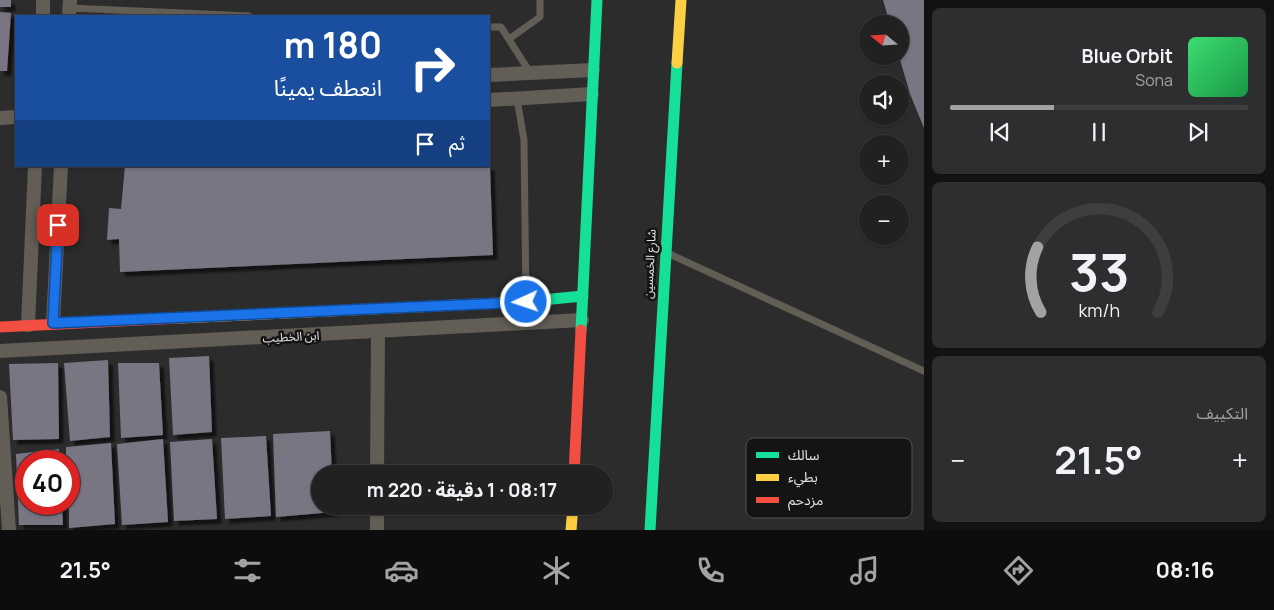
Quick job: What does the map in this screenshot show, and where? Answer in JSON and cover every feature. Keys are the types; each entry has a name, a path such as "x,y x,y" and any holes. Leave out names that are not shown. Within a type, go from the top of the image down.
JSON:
{"street":[{"path":"42,15 43,0"},
{"path":"574,465 597,0"},
{"name":"شارع الخمسين","path":"650,530 664,252 681,0"},
{"path":"490,74 531,74 593,70"},
{"path":"490,100 592,94"},
{"path":"0,118 15,117"},
{"path":"28,326 35,167"},
{"path":"53,323 61,167"},
{"name":"ابن الخطيب","path":"0,327 526,302 582,296"},
{"name":"ابن الخطيب","path":"0,351 582,320"},
{"path":"377,465 378,332"},
{"path":"0,397 8,530"},
{"path":"377,515 377,530"},
{"path":"571,530 572,515"}],"lane":[{"path":"508,38 540,17 540,0"},
{"path":"70,8 227,15"},
{"path":"490,27 501,27 531,74"},
{"path":"516,99 524,140 526,302"},
{"path":"664,252 924,371"}],"building":[{"path":"0,0 11,0 11,7 0,7"},
{"path":"883,0 924,0 924,128 909,91 909,75 904,75 902,65 909,65 909,15 887,15"},
{"path":"0,12 11,13 7,71 0,71"},
{"path":"490,166 493,255 120,272 119,239 107,240 109,208 121,209 125,167"},
{"path":"209,356 212,432 173,435 169,358"},
{"path":"108,360 110,437 70,441 64,363"},
{"path":"58,363 59,439 13,440 9,364"},
{"path":"118,363 159,363 163,435 121,438"},
{"path":"330,431 332,465 311,465 311,514 276,517 273,434"},
{"path":"266,436 271,516 225,519 221,438"},
{"path":"163,439 168,522 122,525 117,444"},
{"path":"212,439 217,519 174,521 170,442"},
{"path":"111,443 115,524 69,528 69,515 80,515 80,450 66,450 66,447"},
{"path":"19,515 63,515 63,525 19,525"}],"traffic: fast":[{"path":"581,330 597,0"},
{"path":"650,530 677,63"},
{"path":"521,302 583,296"}],"traffic: slow":[{"path":"677,63 681,0"},
{"path":"180,318 521,302"},
{"path":"571,530 572,515"}],"traffic: jam":[{"path":"0,327 180,318"},
{"path":"574,465 581,330"}],"route":[{"path":"58,225 53,323 526,302"}]}
